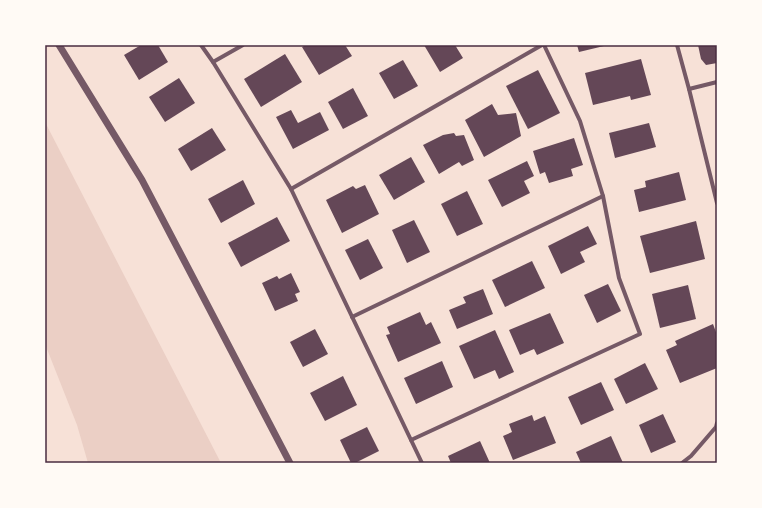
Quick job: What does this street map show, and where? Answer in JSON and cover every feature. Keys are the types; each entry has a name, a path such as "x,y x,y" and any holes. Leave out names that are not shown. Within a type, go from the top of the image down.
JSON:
{"street":[{"path":"59,45 142,180 290,463"},
{"path":"202,45 290,189 422,463"},
{"path":"213,62 243,45"},
{"path":"290,189 543,45 580,120 603,196 619,278 640,334 411,440"},
{"path":"678,45 717,203"},
{"path":"690,89 717,82"},
{"path":"352,316 603,196"},
{"path":"682,463 691,456 717,423"}],"shaded area":[{"path":"45,122 221,463 88,463 77,425 45,344"}],"building":[{"path":"141,45 158,45 168,62 139,80 124,55"},
{"path":"306,45 345,45 352,56 319,75 302,47"},
{"path":"424,45 455,45 463,58 440,72"},
{"path":"577,45 604,45 604,46 579,52"},
{"path":"698,45 717,45 717,63 706,65 701,59"},
{"path":"285,54 302,82 261,107 244,79"},
{"path":"641,59 651,95 631,100 630,96 593,105 585,73"},
{"path":"403,60 418,86 394,99 379,73"},
{"path":"538,70 560,113 528,129 506,86"},
{"path":"179,78 195,103 165,122 149,97"},
{"path":"353,88 368,116 343,129 328,102"},
{"path":"492,104 498,115 516,113 521,136 484,157 465,120"},
{"path":"291,110 298,123 320,112 329,130 293,149 276,117"},
{"path":"649,123 656,147 615,158 609,133"},
{"path":"212,128 226,150 191,171 178,149"},
{"path":"454,133 456,136 464,135 474,160 462,166 459,162 439,174 423,145 443,135"},
{"path":"574,138 583,165 571,169 573,176 549,183 545,172 540,174 533,151"},
{"path":"411,157 425,182 394,200 379,175"},
{"path":"527,161 534,176 524,181 530,193 502,207 488,180"},
{"path":"679,172 686,200 639,212 634,190 646,187 645,181"},
{"path":"243,180 255,204 221,223 208,199"},
{"path":"365,185 379,214 342,233 326,200 353,186 356,189"},
{"path":"467,191 483,224 457,236 441,204"},
{"path":"277,217 290,241 241,267 228,243"},
{"path":"414,220 430,252 407,263 392,230"},
{"path":"696,221 705,259 650,273 640,236"},
{"path":"588,226 597,244 580,252 585,262 561,274 548,246"},
{"path":"368,239 383,268 360,280 345,250"},
{"path":"532,261 545,288 505,307 492,280"},
{"path":"291,273 300,292 295,294 298,301 275,311 262,283 277,276 279,279"},
{"path":"608,284 621,311 597,323 584,295"},
{"path":"688,285 696,319 660,328 652,294"},
{"path":"483,289 493,314 457,329 449,310 466,303 463,297"},
{"path":"420,312 426,325 431,322 441,343 398,362 386,335 390,334 387,327"},
{"path":"550,313 564,343 537,355 534,349 520,355 509,330"},
{"path":"713,324 717,335 717,368 680,383 666,350 677,345 675,341"},
{"path":"315,329 328,354 303,367 290,342"},
{"path":"495,330 514,372 499,379 495,370 474,379 459,346"},
{"path":"442,361 453,387 416,404 404,378"},
{"path":"645,363 658,389 626,404 614,379"},
{"path":"343,376 357,405 325,421 310,393"},
{"path":"601,382 614,410 581,425 568,397"},
{"path":"663,414 676,442 651,453 639,425"},
{"path":"532,415 534,421 545,416 556,443 513,460 503,436 512,432 509,424"},
{"path":"367,427 379,451 355,463 351,463 340,440"},
{"path":"611,436 623,463 581,463 576,452"},
{"path":"480,441 490,463 451,463 448,456"}]}
